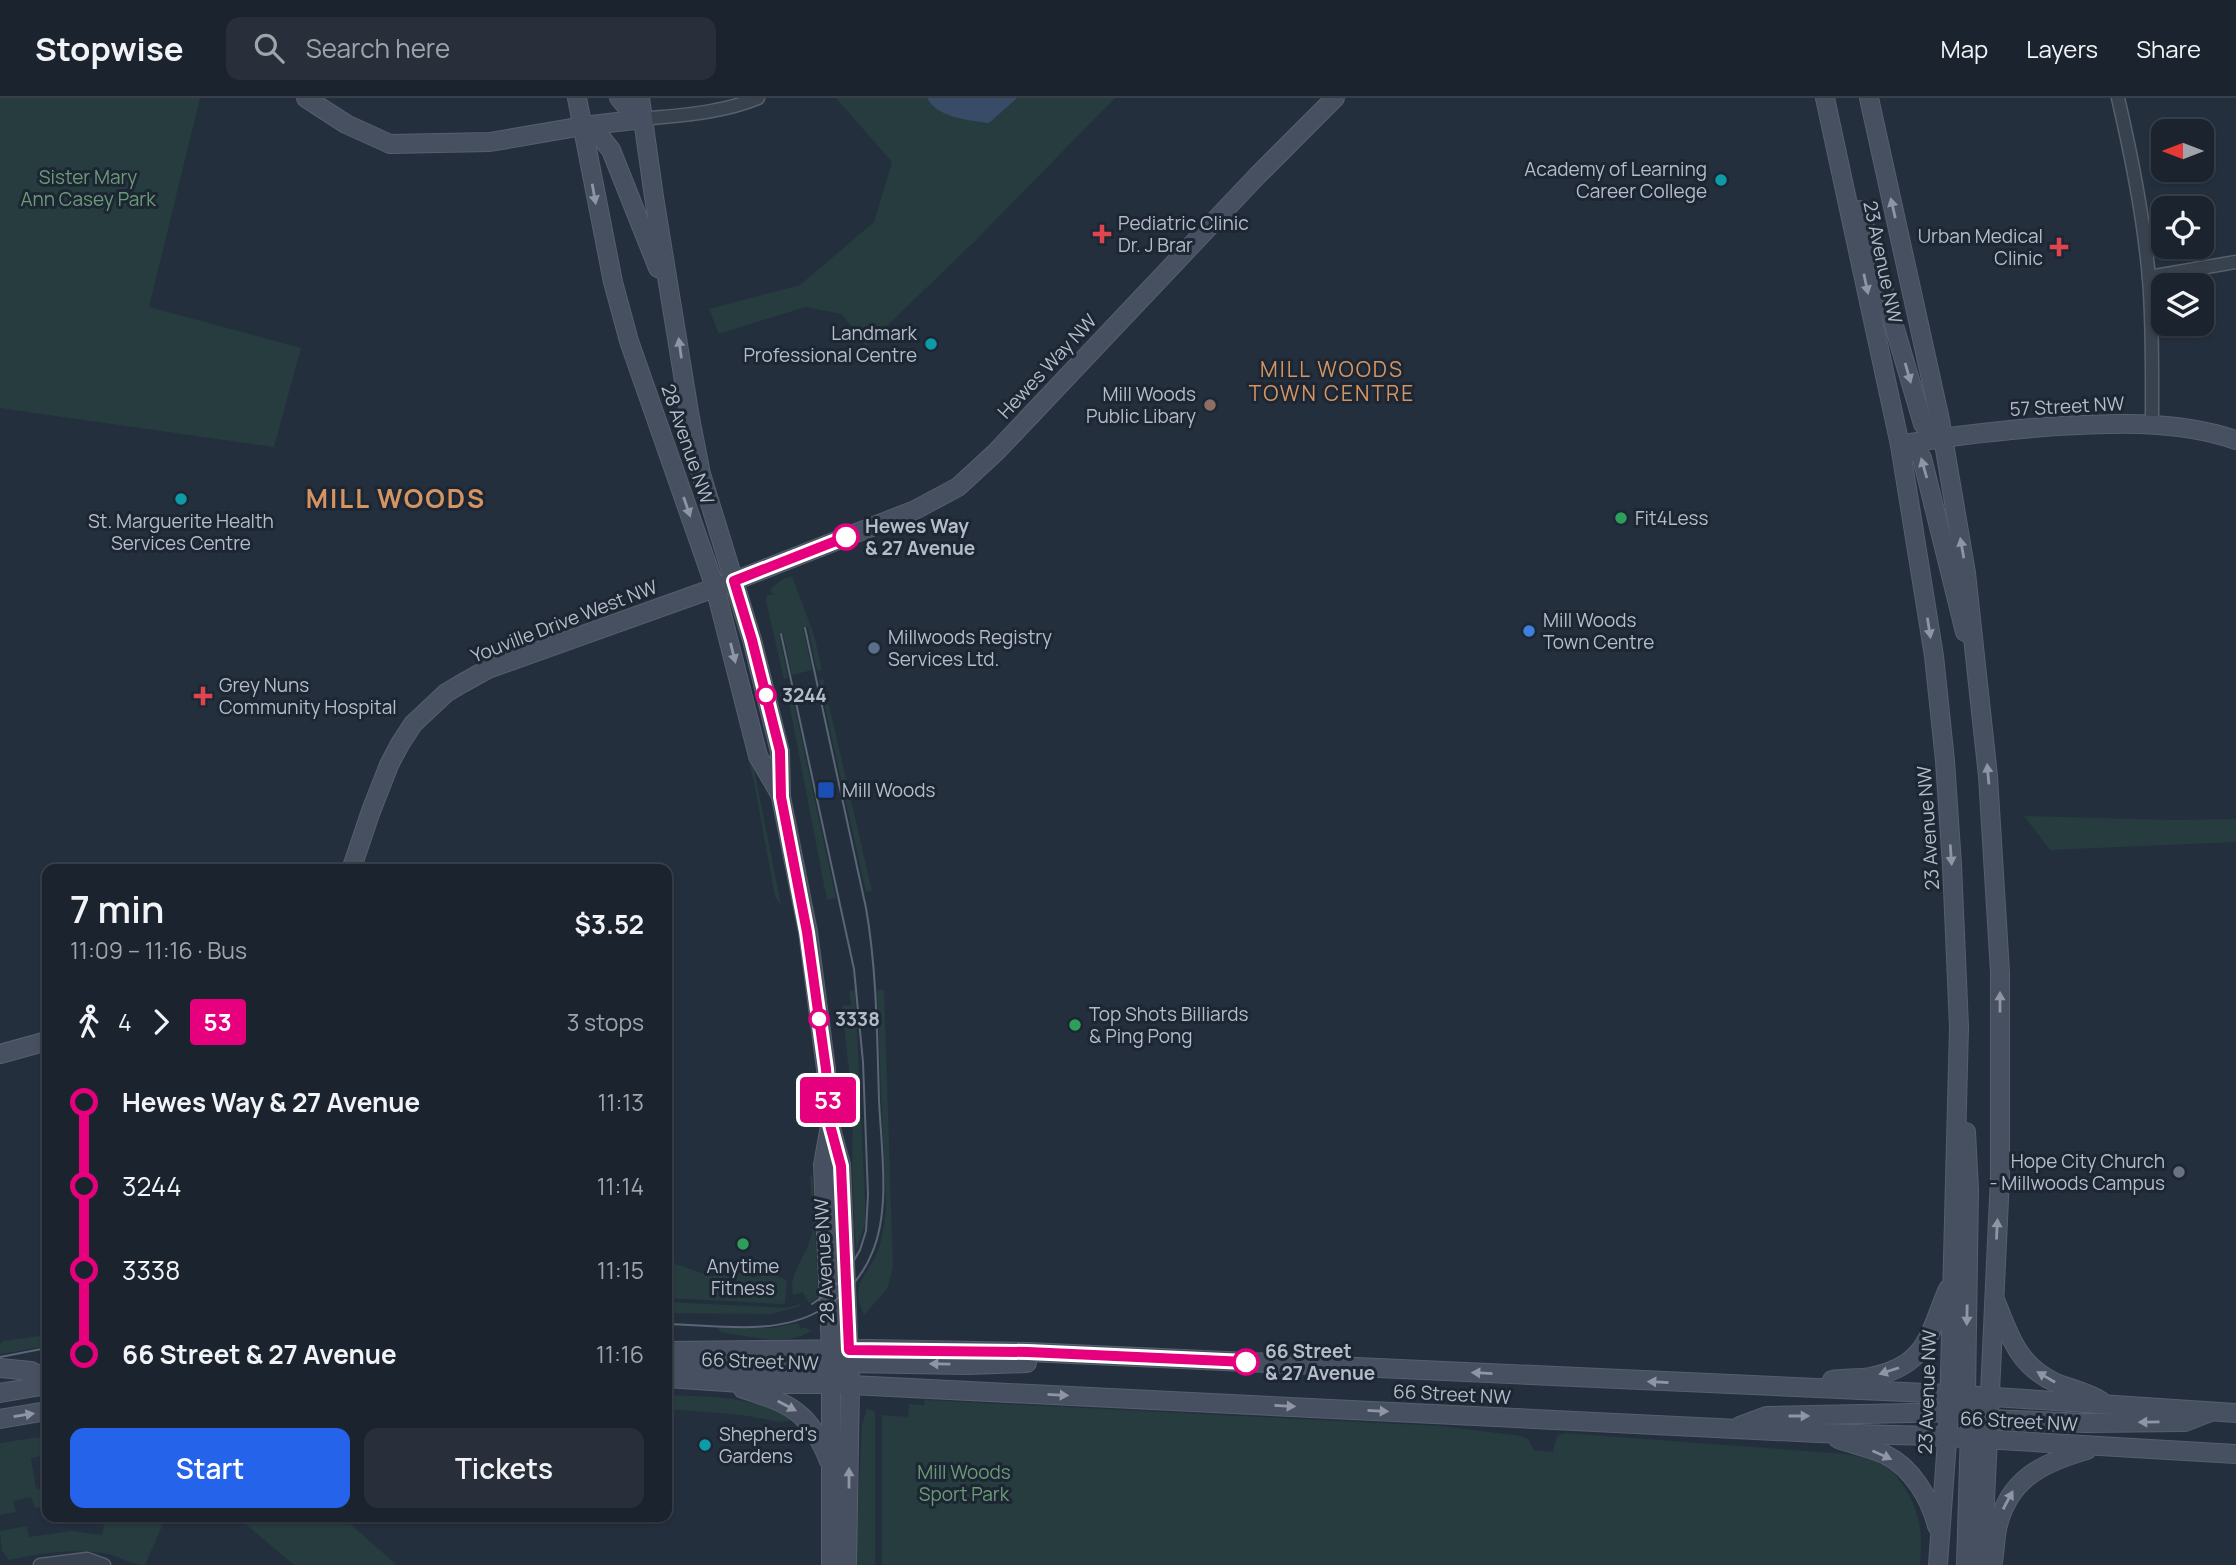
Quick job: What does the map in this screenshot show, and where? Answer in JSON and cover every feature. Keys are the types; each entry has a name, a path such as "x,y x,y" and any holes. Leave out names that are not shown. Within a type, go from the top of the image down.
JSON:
{"main road":[{"path":"306,98 346,124 390,144 490,142 583,126 643,120"},
{"name":"28 Avenue NW","path":"577,98 607,256 626,329 715,587 758,756 781,797"},
{"path":"619,98 632,113 643,120"},
{"name":"28 Avenue NW","path":"640,98 701,474 752,640 780,751 781,797 807,932 826,1069 830,1125 841,1166 840,1357 849,1385 847,1565"},
{"name":"Hewes Way NW","path":"734,581 915,510 964,482 996,452 1257,176 1335,98"},
{"name":"23 Avenue NW","path":"1825,98 1900,445 1934,656 1945,761 1959,1027 1952,1280 1969,1416 1982,1565"},
{"path":"1856,98 1884,169"},
{"name":"23 Avenue NW","path":"1869,98 1943,437 1966,573 1988,776 2000,972 2000,1177 1989,1396"},
{"path":"583,126 599,135 611,150 673,303"},
{"path":"1841,169 1858,204 1869,237 1923,424 1943,437"},
{"name":"57 Street NW","path":"1900,445 1943,437 2075,425 2152,425 2197,430 2236,440"},
{"path":"1900,445 1913,447 1922,458 1960,617 1978,677"},
{"name":"Youville Drive West NW","path":"353,864 370,811 394,754 414,724 446,693 488,669 734,581"},
{"path":"1959,1027 1969,1190 1966,1565"},
{"path":"0,1054 42,1042"},
{"path":"1788,1387 1835,1379 1868,1377 1893,1371 1913,1361 1926,1342 1952,1280"},
{"path":"1994,1297 2011,1340 2029,1367 2057,1383 2085,1392 2108,1405"},
{"name":"66 Street NW","path":"672,1351 840,1357 1028,1352 1788,1387 1969,1416 2100,1447 2236,1454"},
{"path":"672,1367 815,1366 840,1357"},
{"path":"831,1565 831,1384 840,1357"},
{"path":"0,1368 31,1371 42,1376"},
{"name":"66 Street NW","path":"672,1378 1947,1437 1989,1396 2236,1413"},
{"path":"723,1382 785,1403 800,1413 809,1421 831,1466"},
{"path":"0,1393 42,1386"},
{"path":"1734,1429 1767,1416 1969,1416 2086,1423 2185,1422 2215,1411"},
{"path":"0,1419 42,1412"},
{"path":"1818,1433 1876,1451 1898,1463 1922,1489 1932,1511 1940,1544"},
{"name":"23 Avenue NW","path":"1938,1565 1947,1437"},
{"path":"1992,1565 2001,1514 2022,1480 2056,1460 2100,1447"}],"street":[{"path":"643,120 694,113 758,98"},
{"path":"2118,98 2139,195 2149,277 2152,425"},
{"path":"2149,277 2236,262"},
{"path":"40,1565 87,1559 104,1565"}],"green space":[{"name":"Sister Mary Ann Casey Park","path":"0,98 200,98 149,307 301,348 274,447 0,408"},
{"path":"836,98 1115,98 974,242 866,346 842,314 805,307 719,334 709,309 800,285 874,222 892,162"},
{"path":"792,576 814,635 822,670 817,671 808,627 803,628 812,670 792,675 783,633 779,633 788,678 784,679 766,601 767,595 773,595 770,590 781,580"},
{"path":"723,653 751,754 781,905 775,897 755,787"},
{"path":"823,679 872,891 866,892 819,680"},
{"path":"790,686 836,898 827,900 786,687"},
{"path":"2024,816 2236,819 2236,842 2050,850"},
{"path":"855,990 865,1198 865,1224 856,1252 852,1164 853,1109 842,1006 851,1005 849,991"},
{"path":"877,990 884,990 893,1268 887,1289 864,1315 858,1296 859,1289 879,1248 886,1209"},
{"path":"810,1175 813,1178 818,1297 809,1303 803,1292 793,1295 792,1288 794,1275 811,1236"},
{"path":"758,1260 766,1260 763,1271 787,1280 785,1303 672,1298 672,1263 713,1277 718,1265 755,1278 761,1262"},
{"path":"672,1302 787,1308 800,1304 801,1306 771,1314 672,1313"},
{"path":"798,1323 801,1329 805,1327 811,1331 801,1336 779,1339 721,1332 718,1328 773,1328"},
{"path":"42,1336 42,1347 0,1354 0,1344 3,1341"},
{"path":"672,1395 745,1401 776,1410 790,1418 789,1421 780,1422 742,1415 672,1409"},
{"name":"Mill Woods Sport Park","path":"925,1400 1441,1426 1521,1436 1528,1439 1534,1450 1553,1452 1557,1436 1564,1433 1846,1454 1883,1465 1894,1473 1909,1494 1919,1523 1920,1565 882,1565 882,1415 908,1417 909,1404 924,1405"},
{"path":"867,1408 875,1412 875,1565 855,1565 862,1425"},
{"path":"42,1437 42,1456 31,1458 36,1489 42,1488 42,1507 35,1508 31,1497 13,1501 16,1512 0,1515 0,1443"},
{"path":"105,1522 164,1522 145,1565 108,1554 83,1551 46,1553 9,1560 2,1551 0,1531 27,1526 29,1537 71,1531 102,1535"},
{"path":"243,1522 348,1522 397,1565 294,1565"}],"water":[{"path":"927,98 1017,98 989,123 946,114 932,105"}],"tram line":[{"path":"672,1324 745,1327 784,1324 802,1319 843,1294 863,1271 878,1236 883,1178 876,1004 870,932 805,628"},
{"path":"781,634 854,969 863,1062 868,1195 866,1231 860,1250 846,1274 829,1292 812,1304"},
{"path":"0,1357 42,1349"}],"bus line":[{"name":"53","path":"846,537 734,581 780,751 781,797 807,932 826,1069 830,1125 841,1166 849,1350 1028,1352 1246,1362"}],"place":[{"name":"Academy of Learning Career College","path":"1721,180"},
{"name":"Pediatric Clinic Dr. J Brar","path":"1102,234"},
{"name":"Urban Medical Clinic","path":"2059,247"},
{"name":"Landmark Professional Centre","path":"931,344"},
{"name":"Mill Woods Public Libary","path":"1210,405"},
{"name":"St. Marguerite Health Services Centre","path":"181,499"},
{"name":"Fit4Less","path":"1621,518"},
{"name":"Hewes Way & 27 Avenue","path":"846,537"},
{"name":"Mill Woods Town Centre","path":"1529,631"},
{"name":"Millwoods Registry Services Ltd.","path":"874,648"},
{"name":"3244","path":"766,695"},
{"name":"Grey Nuns Community Hospital","path":"203,696"},
{"name":"Mill Woods","path":"826,790"},
{"name":"3338","path":"819,1019"},
{"name":"Top Shots Billiards & Ping Pong","path":"1075,1025"},
{"name":"Hope City Church - Millwoods Campus","path":"2179,1172"},
{"name":"Anytime Fitness","path":"743,1244"},
{"name":"66 Street & 27 Avenue","path":"1246,1362"},
{"name":"Shepherd's Gardens","path":"705,1445"}],"district":[{"name":"MILL WOODS TOWN CENTRE","path":"1332,381"},
{"name":"MILL WOODS","path":"396,498"}]}
